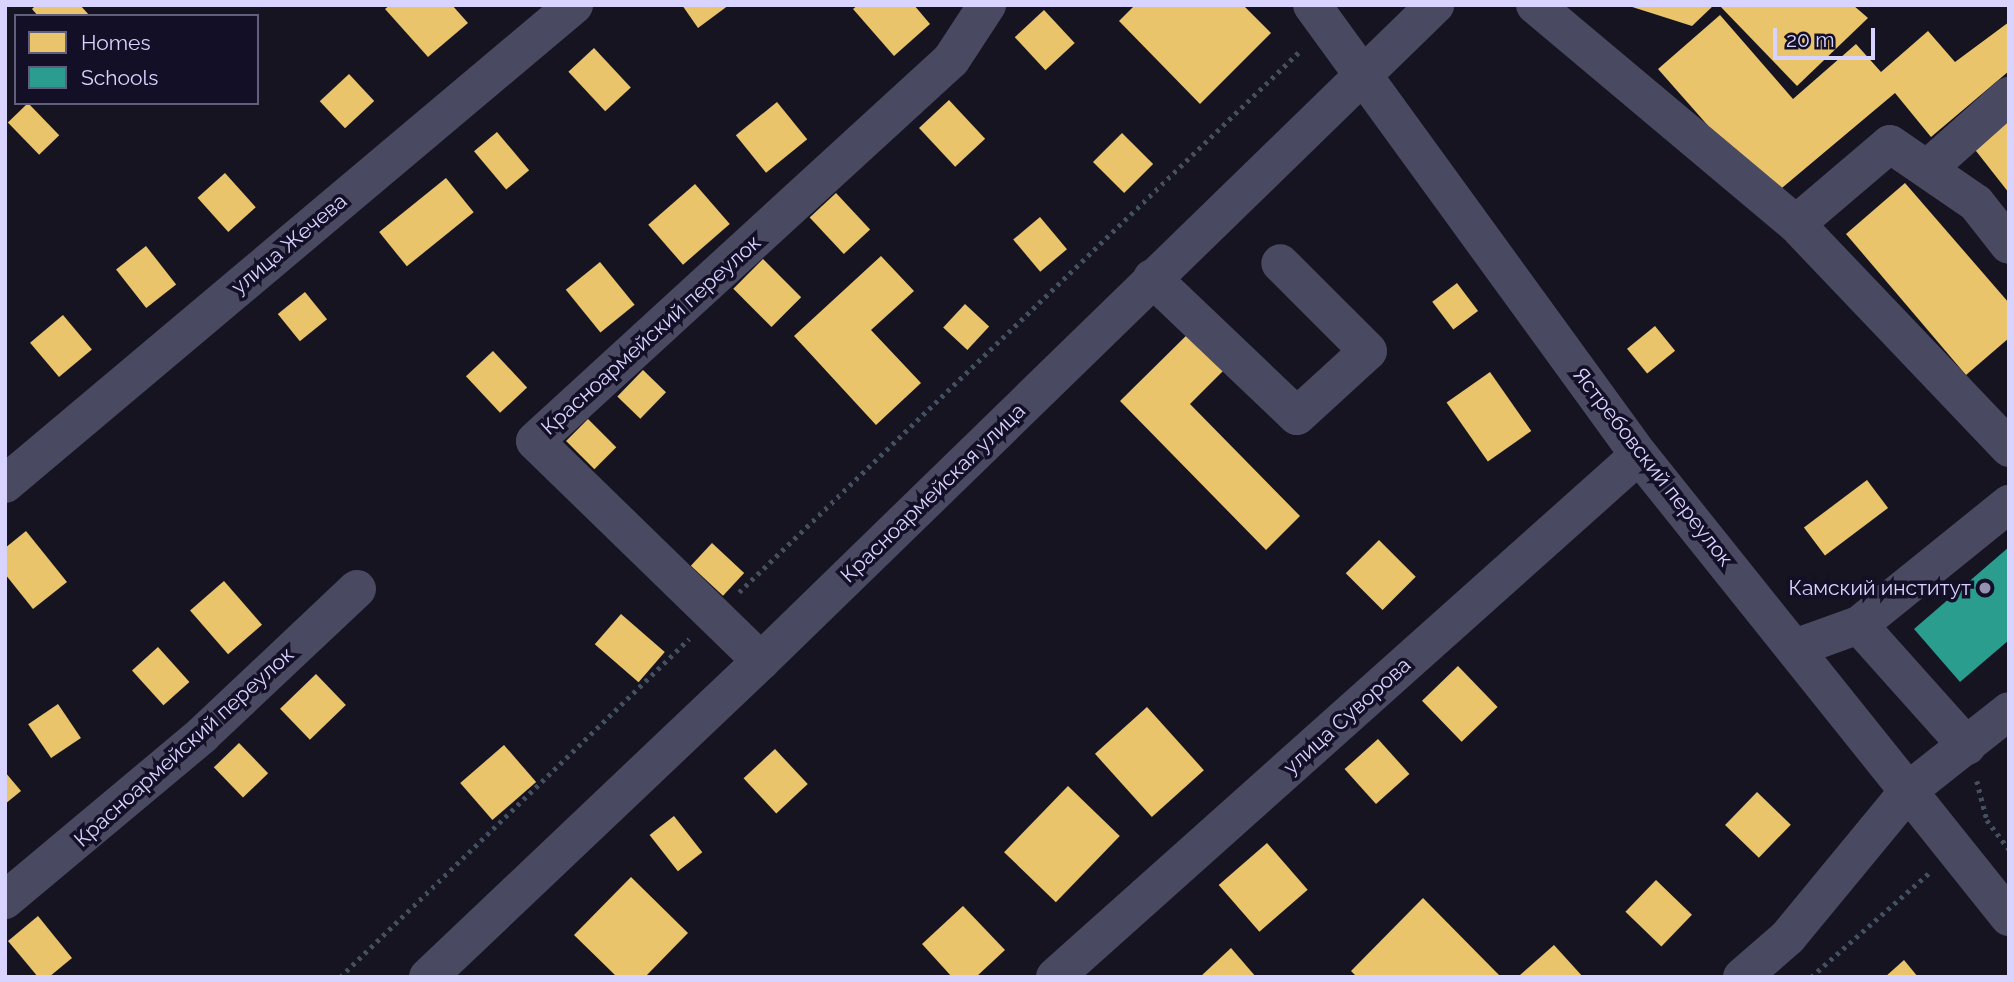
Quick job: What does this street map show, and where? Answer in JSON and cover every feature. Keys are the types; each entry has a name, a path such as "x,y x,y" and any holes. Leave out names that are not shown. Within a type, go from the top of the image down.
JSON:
{"street":[{"name":"улица Жечева","path":"5,484 574,5"},
{"name":"Красноармейский переулок","path":"761,661 712,618 535,441 951,60 987,5"},
{"name":"Красноармейская улица","path":"449,970 1152,278 1435,5"},
{"path":"1535,5 1796,223 2009,448"},
{"name":"Ястребовский переулок","path":"1320,15 1639,455 2009,917"},
{"path":"1927,169 2009,96"},
{"path":"1796,223 1890,144 1976,203 2009,245"},
{"path":"1152,278 1297,416 1368,351 1280,263"},
{"name":"улица Суворова","path":"1055,977 1639,455"},
{"path":"1795,648 1859,625 2009,504"},
{"name":"Красноармейский переулок","path":"5,900 202,735 357,589"},
{"path":"1859,625 1967,746"},
{"path":"1742,977 1788,937 1909,790 2009,711"}],"path":[{"path":"340,977 712,618 1320,15"},
{"path":"1967,746 1987,820 2009,849"},
{"path":"1811,977 1956,849"}],"building: Homes":[{"path":"36,5 80,5 88,14 36,14 32,9"},
{"path":"390,5 452,5 468,23 428,57 385,9"},
{"path":"682,5 729,5 698,28"},
{"path":"858,5 914,5 930,24 894,56 853,9"},
{"path":"1135,5 1243,5 1271,33 1200,104 1119,21"},
{"path":"1626,5 1714,5 1692,26"},
{"path":"1719,5 1853,5 1868,18 1797,86"},
{"path":"1044,10 1075,43 1045,70 1015,37"},
{"path":"1720,15 1793,99 1856,44 1881,72 1928,31 1955,62 2009,22 2009,71 1931,137 1895,93 1771,197 1658,69"},
{"path":"594,48 631,87 605,111 568,72"},
{"path":"349,74 374,101 345,128 320,101"},
{"path":"949,100 985,139 955,167 919,128"},
{"path":"2009,101 2009,193 1969,142"},
{"path":"777,102 807,139 766,173 736,135"},
{"path":"26,105 30,105 59,135 39,155 8,122"},
{"path":"497,132 529,170 506,190 474,151"},
{"path":"1122,133 1153,164 1124,193 1093,162"},
{"path":"225,173 256,207 228,232 198,198"},
{"path":"446,178 474,212 407,266 379,232"},
{"path":"1905,183 2009,303 2009,338 1966,375 1846,234"},
{"path":"695,184 730,224 683,265 648,225"},
{"path":"836,193 870,230 844,254 810,218"},
{"path":"1040,217 1067,249 1040,272 1013,239"},
{"path":"146,246 176,285 146,308 116,269"},
{"path":"881,256 914,291 871,330 921,383 876,425 794,336"},
{"path":"763,259 801,297 771,327 733,289"},
{"path":"600,262 635,305 600,332 566,290"},
{"path":"1457,283 1478,311 1453,330 1432,302"},
{"path":"305,292 327,319 300,341 278,314"},
{"path":"965,304 989,327 967,350 943,327"},
{"path":"63,315 92,349 59,377 30,343"},
{"path":"1655,326 1675,351 1647,374 1627,349"},
{"path":"1195,327 1230,364 1190,404 1300,516 1266,550 1120,401"},
{"path":"493,351 527,388 500,413 466,376"},
{"path":"643,370 666,392 640,419 617,397"},
{"path":"1490,372 1531,431 1488,461 1447,402"},
{"path":"588,419 616,447 594,469 566,441"},
{"path":"1867,480 1888,508 1825,555 1804,528"},
{"path":"26,531 67,582 33,609 5,574 5,548"},
{"path":"1379,540 1416,577 1383,610 1346,573"},
{"path":"712,543 744,573 723,596 691,566"},
{"path":"224,581 262,625 228,654 190,611"},
{"path":"621,614 665,652 639,682 595,644"},
{"path":"158,647 189,682 163,705 132,670"},
{"path":"1458,666 1498,707 1462,742 1422,701"},
{"path":"316,674 346,705 310,740 280,709"},
{"path":"58,704 81,738 51,758 28,724"},
{"path":"1147,707 1204,770 1152,817 1095,754"},
{"path":"1378,739 1409,774 1376,804 1345,769"},
{"path":"239,743 268,773 243,798 214,767"},
{"path":"504,745 536,782 492,820 460,783"},
{"path":"775,749 808,784 776,813 744,778"},
{"path":"5,772 21,791 5,804"},
{"path":"1068,786 1120,836 1056,902 1004,852"},
{"path":"1757,792 1791,825 1759,858 1725,825"},
{"path":"674,816 702,852 678,871 650,835"},
{"path":"1267,843 1308,890 1259,932 1219,885"},
{"path":"631,877 688,933 645,977 617,977 574,935"},
{"path":"1656,880 1692,915 1661,946 1625,912"},
{"path":"1423,898 1501,977 1357,977 1351,971"},
{"path":"963,906 1005,950 976,977 952,977 922,944"},
{"path":"38,916 72,958 49,977 38,977 8,941"},
{"path":"1554,945 1583,977 1520,975"},
{"path":"1231,948 1256,977 1200,977"},
{"path":"1904,960 1918,977 1885,977"}],"building: Schools":[{"name":"Камский институт","path":"2009,547 2009,640 1960,682 1914,629"}],"place":[{"name":"Камский институт","path":"1985,588"}]}
